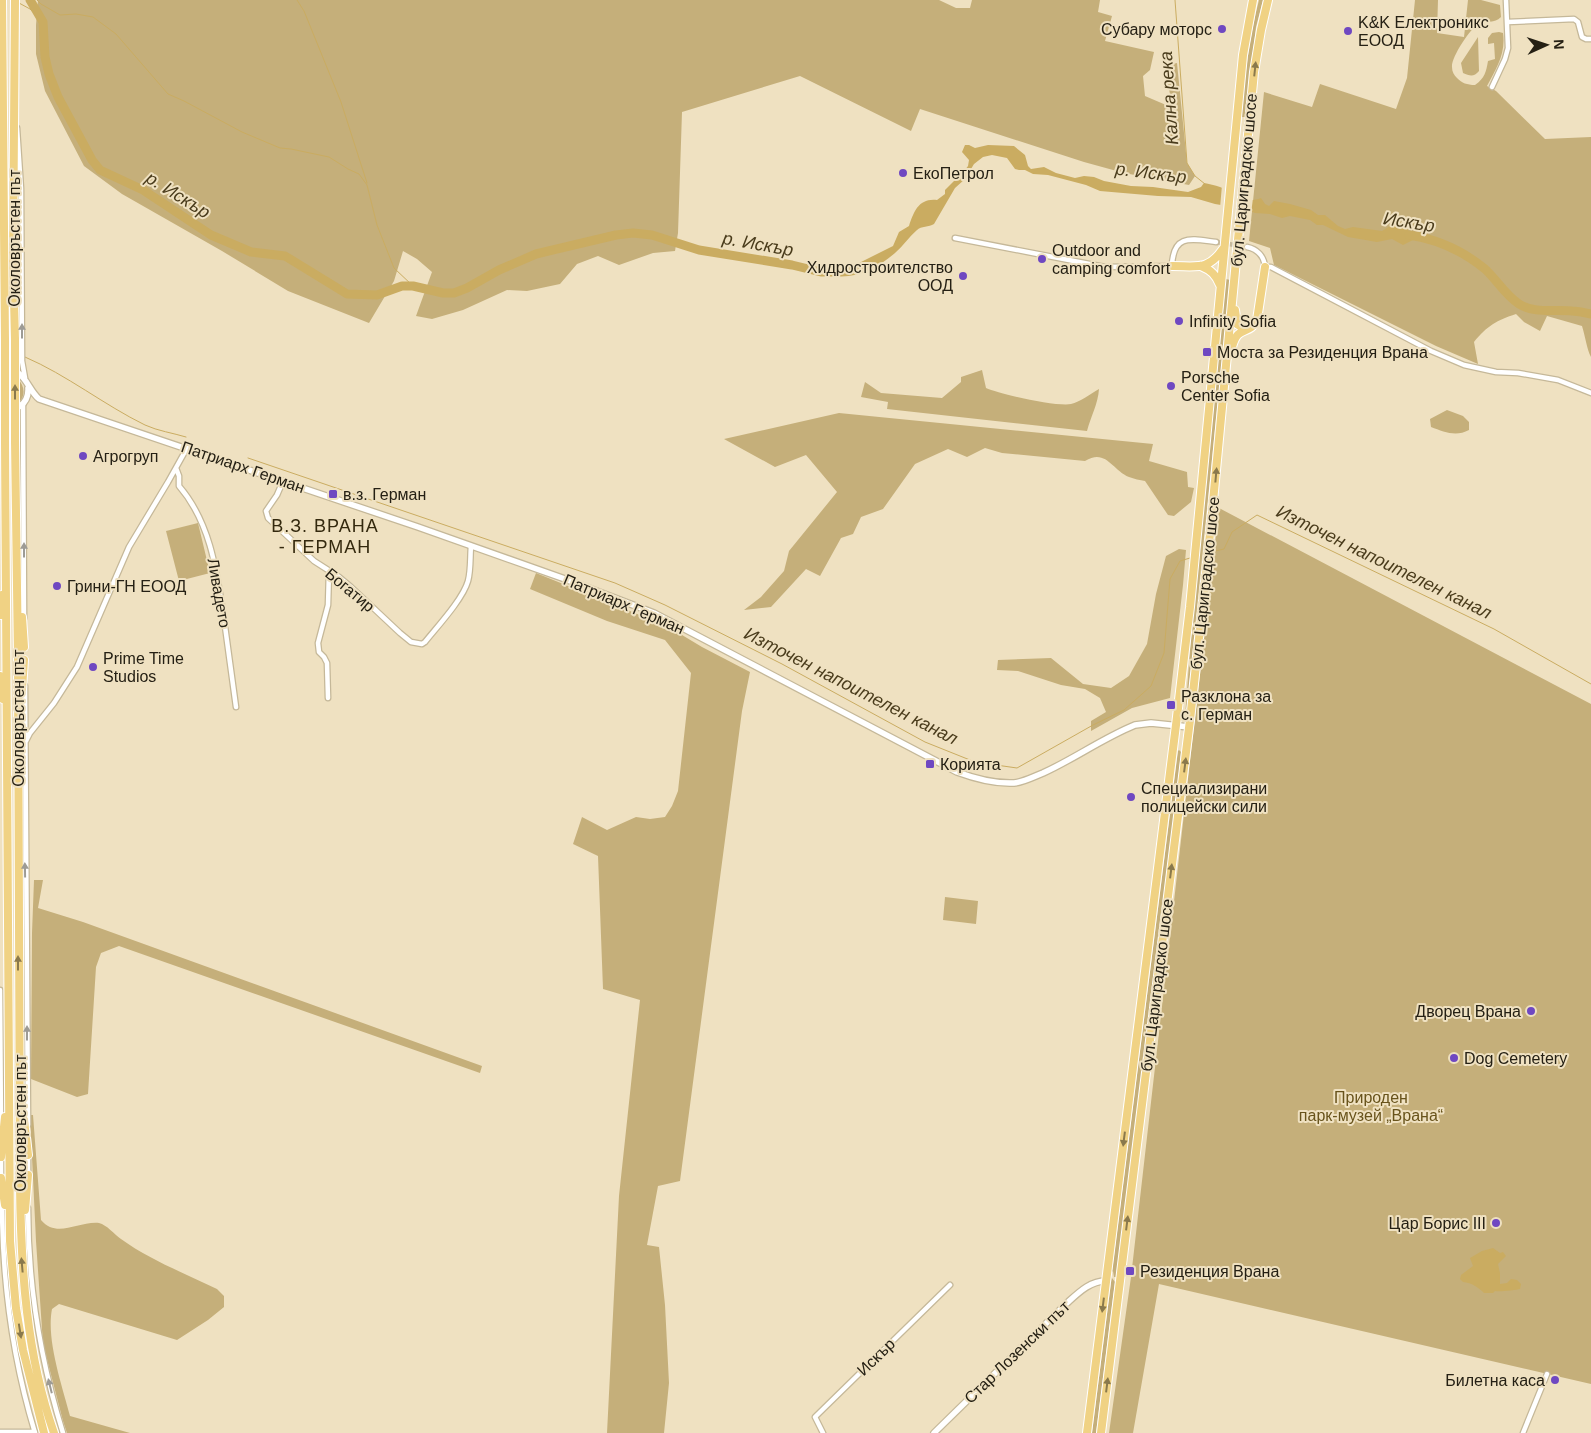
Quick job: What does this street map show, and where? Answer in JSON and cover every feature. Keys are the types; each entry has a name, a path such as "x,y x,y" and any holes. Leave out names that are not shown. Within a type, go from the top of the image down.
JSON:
{"highway":[{"name":"Околовръстен път","path":"2,0 9,1199 16,1308 23,1350 44,1433"},
{"name":"Околовръстен път","path":"15,0 13,258 21,1244 30,1336 54,1433"},
{"name":"бул. Цариградско шосе","path":"1087,1433 1176,725 1193,576 1243,55 1254,0"},
{"name":"бул. Цариградско шосе","path":"1101,1433 1189,727 1206,575 1257,52 1268,0"},
{"path":"1172,266 1201,266 1214,261 1224,247"},
{"path":"1201,266 1214,274 1220,288"},
{"path":"1226,374 1234,338 1237,334 1253,326 1257,320 1265,267"},
{"path":"1233,293 1236,321 1244,330"},
{"path":"16,548 24,647"},
{"path":"0,615 6,551"},
{"path":"18,756 24,660"},
{"path":"0,676 7,736"},
{"path":"1,1157 9,1073"},
{"path":"19,1080 28,1156"},
{"path":"21,1244 28,1175"},
{"path":"1,1178 11,1248"}],"street":[{"path":"1492,86 1508,48 1506,0"},
{"path":"0,43 2,16"},
{"path":"1508,22 1574,19 1578,22 1582,36 1586,39 1591,39"},
{"path":"15,49 21,189 22,361 28,387 28,394 24,403 24,660 29,1254 37,1328 44,1363 63,1433"},
{"path":"955,238 1105,267 1172,266 1174,250 1182,240 1216,242"},
{"path":"1247,247 1258,252 1265,267 1271,267 1431,351 1464,365 1496,372 1518,373 1558,380 1591,392"},
{"path":"0,374 13,371 25,379"},
{"path":"0,408 12,410 24,403 39,399 28,387"},
{"name":"Патриарх Герман","path":"39,399 471,546 654,613 949,768 983,780 1008,783 1026,780 1135,725 1151,723 1189,727"},
{"path":"25,743 30,733 64,690 78,667 129,547 187,448"},
{"name":"Ливадето","path":"176,468 179,476 179,486 198,516 212,553 217,574 236,707"},
{"name":"Богатир","path":"283,481 266,512 268,518 314,561 351,587 411,642 422,644 457,601 469,577 471,546"},
{"path":"168,482 179,486"},
{"path":"328,698 327,663 319,652 318,643 328,605 329,571"},
{"path":"25,723 29,725 38,723"},
{"path":"0,990 3,1260 7,1305 16,1356 35,1433 0,1432"},
{"name":"Стар Лозенски път","path":"934,1433 1067,1303 1097,1281 1107,1281"},
{"name":"Искър","path":"824,1433 815,1417 950,1285"},
{"path":"1523,1433 1547,1374"}],"green space":[{"path":"38,0 939,0 956,8 970,8 972,0 1100,0 1098,12 1112,16 1105,41 1154,52 1150,70 1143,76 1145,96 1173,108 1164,66 1177,63 1187,163 1195,176 1189,185 1124,173 920,109 911,131 800,76 682,112 678,233 675,251 653,253 619,265 598,256 577,264 560,284 527,291 507,290 463,310 432,319 416,316 432,272 417,259 403,251 394,281 369,323 288,291 122,194 84,166 45,91 36,54"},
{"path":"1259,0 1263,0 1256,27 1245,117 1241,117 1250,43"},
{"path":"1415,0 1438,0 1437,33 1464,37 1468,0 1481,0 1500,5 1501,17 1479,24 1471,31 1462,44 1453,63 1454,75 1467,84 1475,85 1481,80 1488,61 1495,59 1494,43 1488,44 1488,38 1492,33 1503,33 1502,55 1487,86 1496,91 1545,139 1591,137 1591,357 1582,326 1547,316 1540,331 1524,322 1516,314 1493,324 1474,342 1478,364 1436,346 1274,265 1270,248 1249,241 1264,92 1312,107 1320,84 1396,109 1407,78"},
{"path":"1478,37 1479,71 1474,75 1468,75 1463,73 1461,63"},
{"path":"1226,279 1230,280 1185,717 1191,637"},
{"path":"982,370 986,388 1042,402 1071,404 1099,389 1096,405 1087,431 887,409 888,402 861,397 865,382 881,393 942,398 961,382 961,377"},
{"path":"7,375 17,378 23,389 21,400 13,405 0,403 0,378"},
{"path":"1447,410 1463,416 1469,422 1469,430 1455,433 1431,427 1430,419"},
{"path":"839,413 1153,444 1149,461 1187,472 1188,487 1194,488 1191,502 1174,516 1168,515 1145,481 1123,474 1104,459 1098,457 1085,461 1002,453 985,448 967,457 948,449 915,464 883,509 861,517 853,534 841,538 820,576 806,569 771,607 744,610 761,597 784,571 789,551 837,492 806,455 775,467 724,439"},
{"name":"Природен парк-музей „Врана“","path":"1219,508 1591,704 1591,1384 1159,1284 1133,1433 1109,1433 1131,1277"},
{"path":"198,523 210,573 179,581 166,531"},
{"path":"1179,549 1186,550 1170,698 1132,708 1091,731 1091,721 1106,712 1100,698 1085,689 1061,685 1018,671 997,670 998,660 1051,658 1083,684 1111,688 1129,676 1147,644 1156,594 1166,556"},
{"path":"536,573 667,626 750,672 742,711 680,1181 658,1186 647,1245 659,1247 665,1305 669,1383 664,1433 607,1433 619,1196 640,1000 603,989 598,856 573,844 582,817 607,830 636,817 650,819 665,817 678,791 691,673 665,640 607,621 530,589"},
{"path":"1179,750 1181,752 1173,831 1116,1277 1114,1277 1112,1272"},
{"path":"34,880 43,880 38,908 83,922 482,1066 480,1073 119,946 101,953 96,967 88,1094 77,1097 31,1079"},
{"path":"945,897 978,901 976,924 943,920"},
{"path":"30,1115 33,1115 41,1220 47,1226 61,1229 91,1223 102,1224 121,1239 144,1253 217,1289 224,1296 224,1307 177,1340 59,1304 52,1309 51,1334 53,1348 70,1416 130,1433 67,1433 63,1421 43,1344"},
{"path":"1112,1275 1115,1282 1096,1433 1092,1433"}],"shaded area":[{"path":"965,145 975,148 988,145 1014,146 1025,155 1028,166 1031,169 1044,167 1056,173 1075,178 1084,176 1094,177 1104,181 1131,186 1188,192 1201,187 1204,183 1225,189 1244,199 1255,200 1261,198 1269,206 1274,201 1311,210 1318,215 1325,215 1338,226 1345,229 1353,227 1382,231 1393,224 1406,227 1410,233 1419,237 1403,245 1392,239 1377,242 1348,237 1323,225 1317,225 1310,220 1290,216 1282,218 1270,214 1255,213 1191,197 1100,191 1086,185 1048,175 1033,174 1025,170 1015,169 1007,158 992,155 983,157 974,164 965,179 955,188 934,224 919,229 898,250 879,265 851,276 831,275 821,272 853,266 893,246 899,232 909,226 918,207 926,201 937,200 945,194 945,190 968,166 969,160 962,152"},
{"path":"1493,1248 1500,1253 1503,1252 1506,1256 1498,1264 1500,1284 1507,1283 1511,1279 1517,1280 1521,1284 1520,1289 1484,1293 1475,1286 1460,1279 1461,1275 1473,1266 1470,1258 1482,1251"}],"pier":[{"path":"1222,185 1239,195 1253,198 1251,214 1244,211 1220,208"}],"waterway":[{"name":"р. Искър","path":"30,0 43,22 45,57 58,97 92,160 100,170 143,190 211,235 251,252 285,256 347,294 377,295 402,286 454,293 536,254 616,235 633,233 652,235 699,250 792,265 821,272 832,272"},
{"name":"р. Искър","path":"37,0 60,15 76,14 93,17 116,34 168,94 242,132 280,148 329,157 359,174 367,185 377,225 394,268 413,286"},
{"path":"297,0 304,11 341,102 367,183"},
{"name":"Кална река","path":"1175,0 1187,163 1195,176 1205,184"},
{"name":"р. Искър","path":"19,3 30,9 43,22"},
{"name":"Искър","path":"1409,235 1439,243 1468,257 1485,269 1505,292 1525,307 1538,310 1574,311 1591,314"},
{"name":"Източен напоителен канал","path":"25,357 56,372 145,425 186,437"},
{"name":"Източен напоителен канал","path":"248,458 615,583 665,605 782,664 925,742 975,762 1017,768 1093,725 1124,710 1151,686 1164,653 1170,579 1180,561 1190,558"},
{"name":"Източен напоителен канал","path":"1211,552 1224,549 1232,532 1257,515 1494,629 1591,684"}],"tunnel":[{"path":"1216,242 1247,247"}],"place":[{"name":"Субару моторс","path":"1222,29"},
{"name":"K&K Електроникс ЕООД","path":"1348,31"},
{"name":"ЕкоПетрол","path":"903,173"},
{"name":"Outdoor and camping comfort","path":"1042,259"},
{"name":"Хидростроителство ООД","path":"963,276"},
{"name":"Infinity Sofia","path":"1179,321"},
{"name":"Моста за Резиденция Врана","path":"1207,352"},
{"name":"Porsche Center Sofia","path":"1171,386"},
{"name":"Агрогруп","path":"83,456"},
{"name":"в.з. Герман","path":"333,494"},
{"name":"Грини-ГН ЕООД","path":"57,586"},
{"name":"Prime Time Studios","path":"93,667"},
{"name":"Разклона за с. Герман","path":"1171,705"},
{"name":"Корията","path":"930,764"},
{"name":"Специализирани полицейски сили","path":"1131,797"},
{"name":"Дворец Врана","path":"1531,1011"},
{"name":"Dog Cemetery","path":"1454,1058"},
{"name":"Цар Борис III","path":"1496,1223"},
{"name":"Резиденция Врана","path":"1130,1271"},
{"name":"Билетна каса","path":"1555,1380"}],"district":[{"name":"В.З. ВРАНА - ГЕРМАН","path":"325,536"}]}
